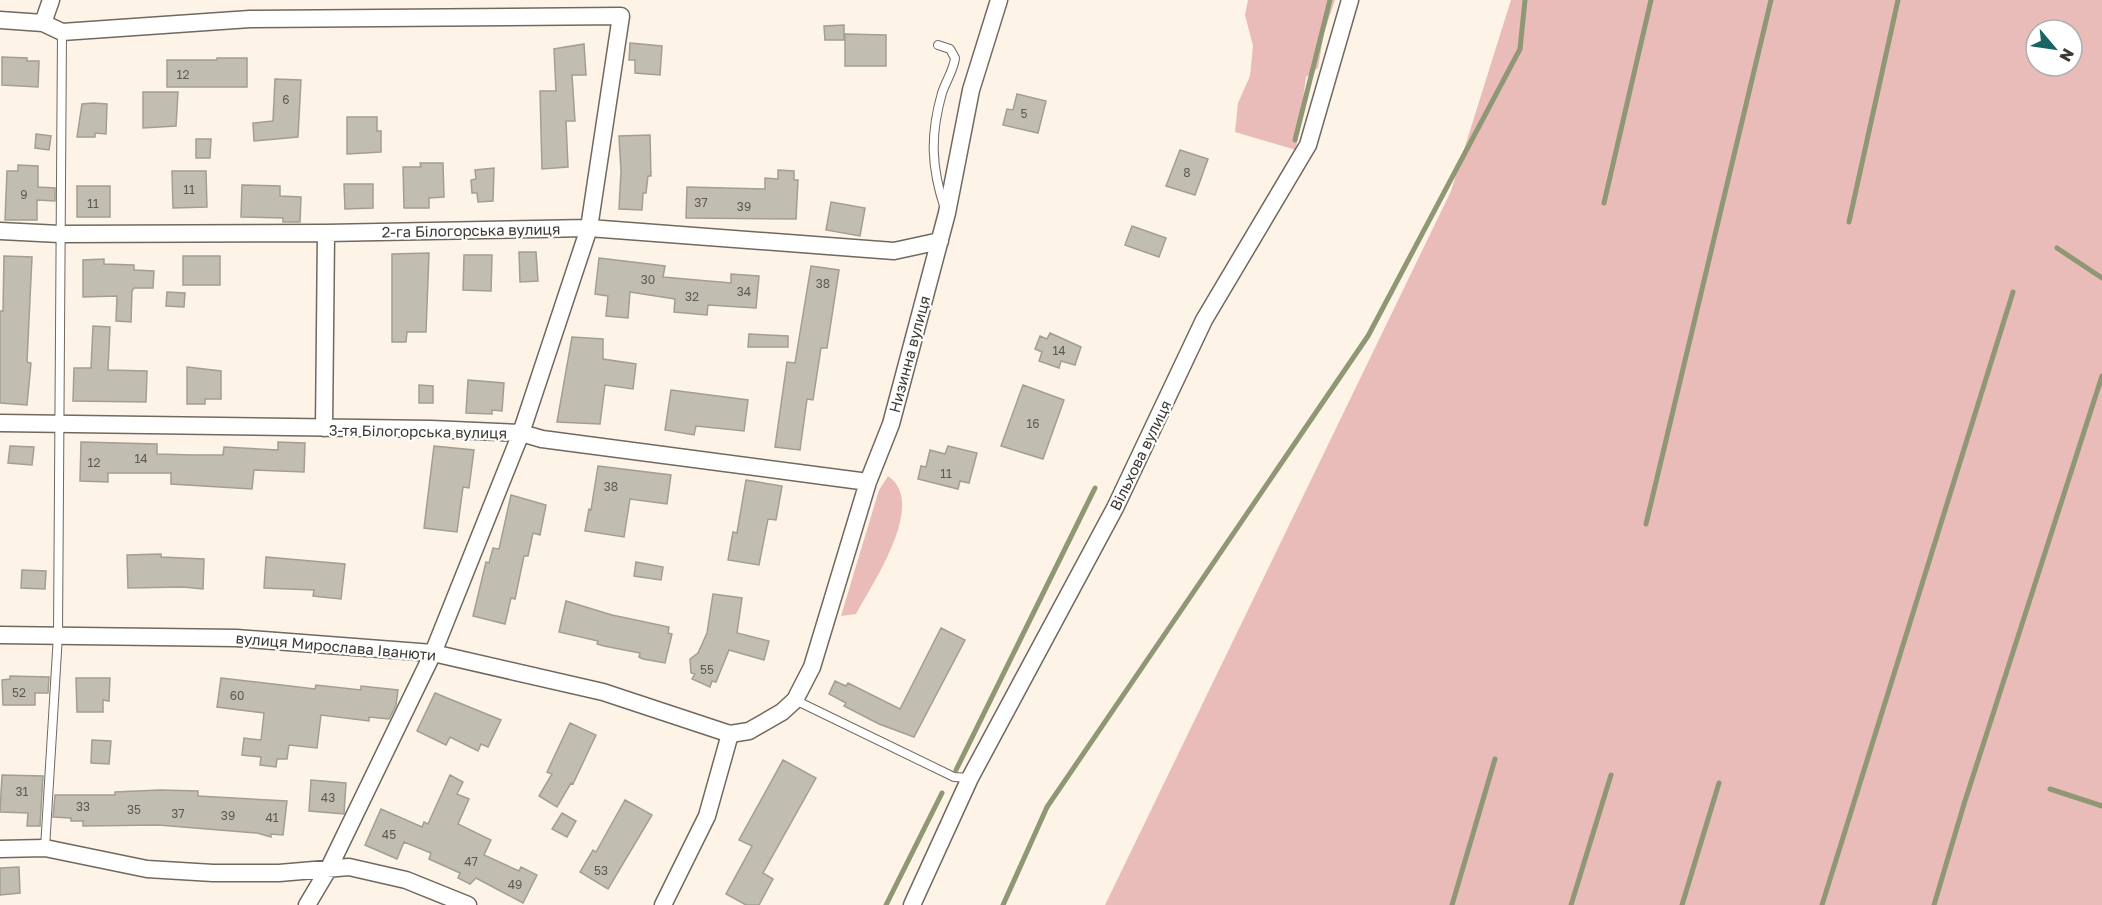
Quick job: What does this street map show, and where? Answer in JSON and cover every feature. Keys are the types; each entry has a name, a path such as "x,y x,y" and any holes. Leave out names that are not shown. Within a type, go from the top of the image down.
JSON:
{"street":[{"path":"43,24 51,0"},
{"name":"Низинна вулиця","path":"795,700 812,667 868,482 891,424 947,213 971,90 999,0"},
{"name":"Вільхова вулиця","path":"912,905 970,778 1115,508 1204,320 1308,146 1350,0"},
{"path":"0,20 43,24 62,32 250,19 621,16 589,228 521,433 433,653 329,868 307,905"},
{"name":"2-га Білогорська вулиця","path":"0,231 60,234 326,233 589,228 894,251 940,241"},
{"path":"324,428 326,233"},
{"name":"3-тя Білогорська вулиця","path":"0,423 431,429 521,433 542,439 868,482"},
{"name":"вулиця Мирослава Іванюти","path":"0,636 236,638 433,653 603,692 730,734"},
{"path":"663,905 708,816 730,734 749,731 782,712 795,700"},
{"path":"0,849 45,848 147,869 213,873 279,873 349,867 406,880 468,905"}],"lane":[{"path":"45,848 58,635 62,32"},
{"path":"938,45 950,49 955,57 940,99 933,155 935,178 947,213"},
{"path":"795,700 954,777 970,778"}],"shaded area":[{"path":"1248,0 1335,0 1324,33 1318,68 1306,77 1296,150 1235,132 1238,103 1250,76 1253,46 1245,15"},
{"path":"1511,0 2102,0 2102,905 1105,905 1451,191"},
{"path":"888,476 899,488 902,505 900,524 884,564 856,614 841,616 879,490"}],"building":[{"path":"844,25 844,40 825,40 824,26"},
{"path":"845,34 886,35 886,66 845,66"},
{"path":"630,43 662,46 660,75 635,73 635,60 629,60"},
{"path":"584,44 586,75 572,75 575,121 566,121 568,167 542,169 540,91 556,91 554,49"},
{"path":"2,57 39,61 38,87 2,85"},
{"path":"217,58 247,58 247,87 167,87 167,60 217,60"},
{"path":"275,79 301,80 298,137 254,141 253,123 273,121"},
{"path":"143,92 178,92 176,126 143,128"},
{"path":"1017,94 1046,101 1038,133 1003,125 1007,109 1013,110"},
{"path":"82,104 107,104 106,134 95,133 95,137 77,137"},
{"path":"347,117 377,117 377,131 381,131 381,152 347,154"},
{"path":"36,134 51,136 49,150 35,148"},
{"path":"650,135 651,176 648,176 646,193 643,193 642,210 619,209 621,171 619,136"},
{"path":"196,139 211,139 210,158 196,158"},
{"path":"1180,150 1208,159 1195,195 1166,186"},
{"path":"420,163 443,163 444,197 429,198 429,208 404,208 403,167 421,167"},
{"path":"18,165 38,166 38,187 55,188 55,201 37,200 37,220 5,220 7,171 18,171"},
{"path":"494,168 493,201 478,202 477,193 472,193 471,180 476,179 475,170"},
{"path":"778,170 794,171 794,180 798,180 796,219 686,218 687,187 765,189 765,178 778,179"},
{"path":"172,171 206,171 207,207 173,208"},
{"path":"344,184 373,184 373,208 345,209"},
{"path":"242,185 280,186 280,196 301,197 300,222 283,222 283,218 241,217"},
{"path":"77,186 110,186 110,217 77,217"},
{"path":"831,202 865,208 860,236 826,230"},
{"path":"1132,226 1166,238 1159,257 1125,245"},
{"path":"519,252 536,252 538,281 520,282"},
{"path":"429,253 426,332 407,332 406,342 392,342 392,254"},
{"path":"464,255 492,255 491,291 463,290"},
{"path":"4,256 32,257 27,362 31,363 27,405 0,403 0,311 3,311"},
{"path":"183,256 220,256 220,285 183,285"},
{"path":"599,258 665,266 663,277 731,283 731,274 759,276 756,308 708,305 707,315 674,312 675,299 630,292 628,318 606,316 608,296 595,294"},
{"path":"104,259 104,264 134,265 134,270 154,271 153,288 134,288 132,291 131,322 116,321 117,296 83,297 83,260"},
{"path":"811,266 839,270 827,348 821,348 813,400 807,399 800,450 775,447 787,362 795,363"},
{"path":"167,292 185,293 184,307 166,306"},
{"path":"93,326 110,327 108,370 147,371 146,402 73,401 74,368 91,368"},
{"path":"1050,333 1081,347 1075,365 1061,361 1059,368 1039,361 1042,352 1035,349 1040,336 1047,339"},
{"path":"749,334 788,336 788,347 748,347"},
{"path":"572,337 603,339 603,359 636,364 633,389 605,385 600,424 557,422"},
{"path":"187,367 221,371 221,399 205,399 205,404 187,404"},
{"path":"468,380 504,383 502,411 492,410 492,414 466,413"},
{"path":"419,385 433,386 433,403 419,403"},
{"path":"1023,385 1064,400 1043,459 1001,446"},
{"path":"671,390 748,400 744,431 696,426 694,435 665,430"},
{"path":"81,442 157,444 157,454 193,455 223,455 224,447 278,450 278,442 305,443 304,472 254,470 252,489 171,484 171,473 108,473 108,482 80,481"},
{"path":"10,446 34,447 32,465 8,463"},
{"path":"434,446 474,450 469,488 463,487 457,532 424,528"},
{"path":"948,446 977,453 969,483 960,481 958,489 918,479 921,466 926,467 930,450 945,454"},
{"path":"598,466 671,475 667,504 630,499 624,537 585,531"},
{"path":"746,480 782,486 776,520 768,519 759,565 728,560 733,532 737,533"},
{"path":"511,495 546,505 540,535 533,533 528,556 524,556 515,599 511,598 505,624 473,616 486,562 489,563 493,548 499,549"},
{"path":"161,554 161,557 204,559 203,589 128,588 127,555"},
{"path":"266,557 345,564 341,599 313,596 314,590 264,588"},
{"path":"636,562 663,567 661,580 634,576"},
{"path":"22,570 46,571 45,589 21,588"},
{"path":"713,594 742,598 737,633 769,641 764,660 729,650 716,682 712,681 710,687 692,679 695,674 691,673 690,659 698,653 707,633"},
{"path":"566,601 612,615 669,627 668,633 672,634 665,663 643,659 639,657 640,653 604,646 597,644 598,641 559,632"},
{"path":"941,628 965,640 914,737 879,724 844,706 846,703 829,694 835,681 846,686 848,683 900,709"},
{"path":"10,676 49,677 48,693 35,693 35,705 3,705 2,680 10,679"},
{"path":"76,678 110,678 109,701 103,700 103,712 77,712"},
{"path":"221,678 315,689 316,685 361,690 361,686 398,690 396,705 389,719 369,717 369,721 321,715 317,748 289,745 287,759 277,759 276,767 260,765 261,757 242,755 244,738 261,740 264,713 217,707"},
{"path":"435,693 501,720 488,747 481,744 478,751 450,737 446,745 417,731"},
{"path":"570,723 596,735 573,784 571,783 557,807 539,796 552,774 547,772"},
{"path":"92,740 111,741 109,764 91,763"},
{"path":"783,760 816,778 763,873 773,879 759,905 746,905 726,894 752,846 739,840"},
{"path":"2,775 43,776 40,826 27,826 28,813 0,812"},
{"path":"450,775 463,782 457,794 469,799 458,824 491,840 484,855 519,871 521,867 537,875 523,903 476,878 470,884 458,878 460,873 429,859 431,853 404,842 397,859 365,845 381,809 422,827 424,822 428,824"},
{"path":"311,780 346,783 344,814 309,811"},
{"path":"198,791 198,796 287,801 283,835 271,834 271,837 257,833 158,825 83,826 83,821 53,817 55,795 115,795 115,792"},
{"path":"625,800 652,815 608,889 580,872 593,850 596,852"},
{"path":"562,813 576,821 567,837 552,829"},
{"path":"19,867 20,893 0,895 0,868"}],"waterway":[{"path":"1295,140 1330,0"},
{"path":"1003,905 1047,807 1368,336 1520,49 1525,0"},
{"path":"1604,203 1651,0"},
{"path":"1646,524 1771,0"},
{"path":"1849,222 1898,0"},
{"path":"2057,248 2102,278"},
{"path":"1822,905 2013,292"},
{"path":"1934,905 1964,804 2102,376"},
{"path":"956,770 1095,488"},
{"path":"1452,905 1495,759"},
{"path":"1571,905 1611,775"},
{"path":"1682,905 1719,783"},
{"path":"2050,789 2102,806"},
{"path":"886,905 942,793"}]}
